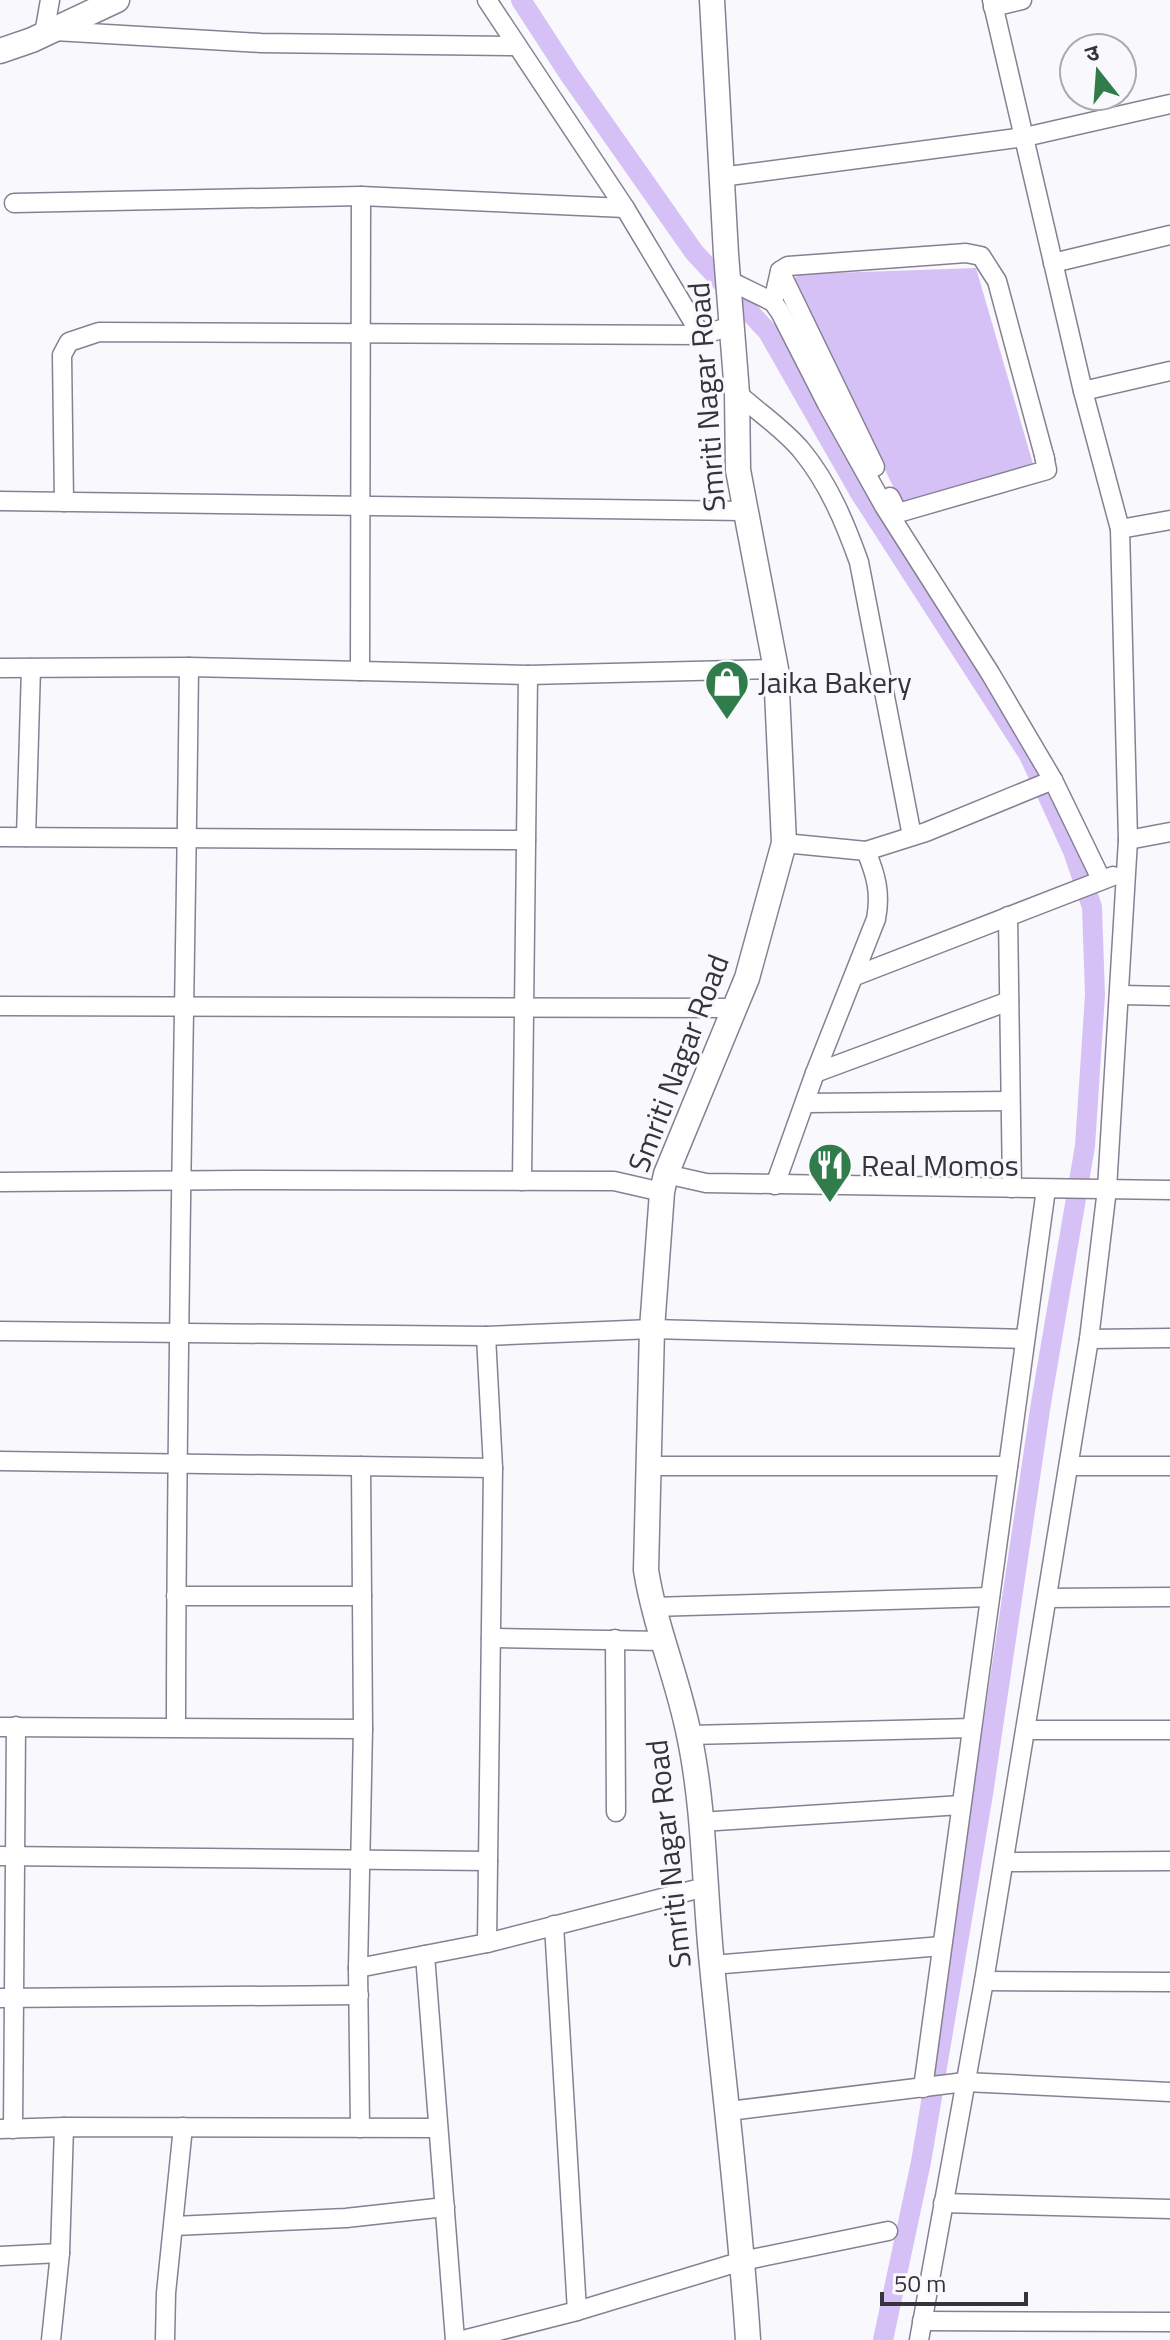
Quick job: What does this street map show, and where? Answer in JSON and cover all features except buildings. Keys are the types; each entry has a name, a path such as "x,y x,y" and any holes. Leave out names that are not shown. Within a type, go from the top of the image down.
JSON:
{"main road":[{"path":"0,51 117,0"},
{"name":"Smriti Nagar Road","path":"712,0 737,393 738,470 776,669 784,843 747,978 664,1183 652,1329 646,1570 652,1607 689,1735 701,1822 748,2340"}],"street":[{"path":"50,0 48,32 261,43 517,46"},
{"path":"487,0 625,208 701,335"},
{"path":"1022,0 993,3 1083,391 1120,529 1127,872 1107,1189 1089,1339 984,1981 920,2331 1170,2322"},
{"path":"721,177 1025,137 1170,104"},
{"path":"14,203 361,196 625,208"},
{"path":"360,671 361,196"},
{"path":"1053,263 1170,235"},
{"path":"773,302 780,271 788,266 966,253 981,256 997,281 1047,470 898,513 780,271"},
{"path":"730,281 773,302 780,312 884,506 990,673 1053,780 1101,879"},
{"path":"64,502 62,355 69,342 99,332 701,335 732,326"},
{"path":"1083,391 1170,371"},
{"path":"737,393 801,450 825,484 845,523 859,562 912,836"},
{"path":"0,501 744,511"},
{"path":"1120,529 1170,520"},
{"path":"176,1727 177,1332 183,1180 189,667"},
{"path":"0,668 189,667 528,675 776,669"},
{"path":"26,837 31,668"},
{"path":"522,1181 528,675"},
{"path":"784,843 866,851 1053,780"},
{"path":"1128,840 1170,832"},
{"path":"0,837 526,840"},
{"path":"775,1185 876,919 880,899 866,851"},
{"path":"855,976 1101,879 1127,872"},
{"path":"1008,916 1012,1188"},
{"path":"1121,995 1170,996"},
{"path":"815,1073 1009,1001"},
{"path":"0,1006 736,1008"},
{"path":"806,1103 1010,1101"},
{"path":"0,1182 614,1181 1170,1190"},
{"path":"923,2088 1046,1189"},
{"path":"0,1331 486,1336 652,1329 1025,1339"},
{"path":"486,1336 493,1468 487,1943"},
{"path":"1089,1339 1170,1338"},
{"path":"0,1461 493,1468"},
{"path":"360,2128 361,1466"},
{"path":"647,1466 1008,1466"},
{"path":"1070,1466 1170,1466"},
{"path":"176,1596 362,1596"},
{"path":"652,1607 990,1597"},
{"path":"1048,1598 1170,1597"},
{"path":"491,1638 662,1641"},
{"path":"615,1639 616,1812"},
{"path":"363,1729 8,1726 7,2129 438,2128"},
{"path":"689,1735 972,1728"},
{"path":"1026,1730 1170,1730"},
{"path":"701,1822 961,1805"},
{"path":"8,1856 488,1861"},
{"path":"1004,1862 1170,1861"},
{"path":"358,1968 487,1943 705,1887"},
{"path":"554,1925 577,2311"},
{"path":"712,1965 942,1946"},
{"path":"425,1955 455,2340"},
{"path":"984,1981 1170,1982"},
{"path":"7,1998 359,1995"},
{"path":"729,2111 965,2082 1170,2092"},
{"path":"51,2340 60,2253 64,2127"},
{"path":"165,2340 166,2293 183,2127"},
{"path":"943,2203 1170,2209"},
{"path":"174,2226 346,2218 445,2207"},
{"path":"463,2340 577,2311 742,2261 888,2231"},
{"path":"0,2256 60,2253"}],"shaded area":[{"path":"976,268 1033,464 901,503 794,281 796,276 804,274"}],"waterway":[{"path":"521,0 694,252 768,332 860,493 1029,755 1073,851 1092,907 1095,995 1085,1146 1041,1403 983,1794 921,2162 883,2340"}],"place":[{"name":"Jaika Bakery","path":"727,721"},
{"name":"Real Momos","path":"830,1204"}]}
